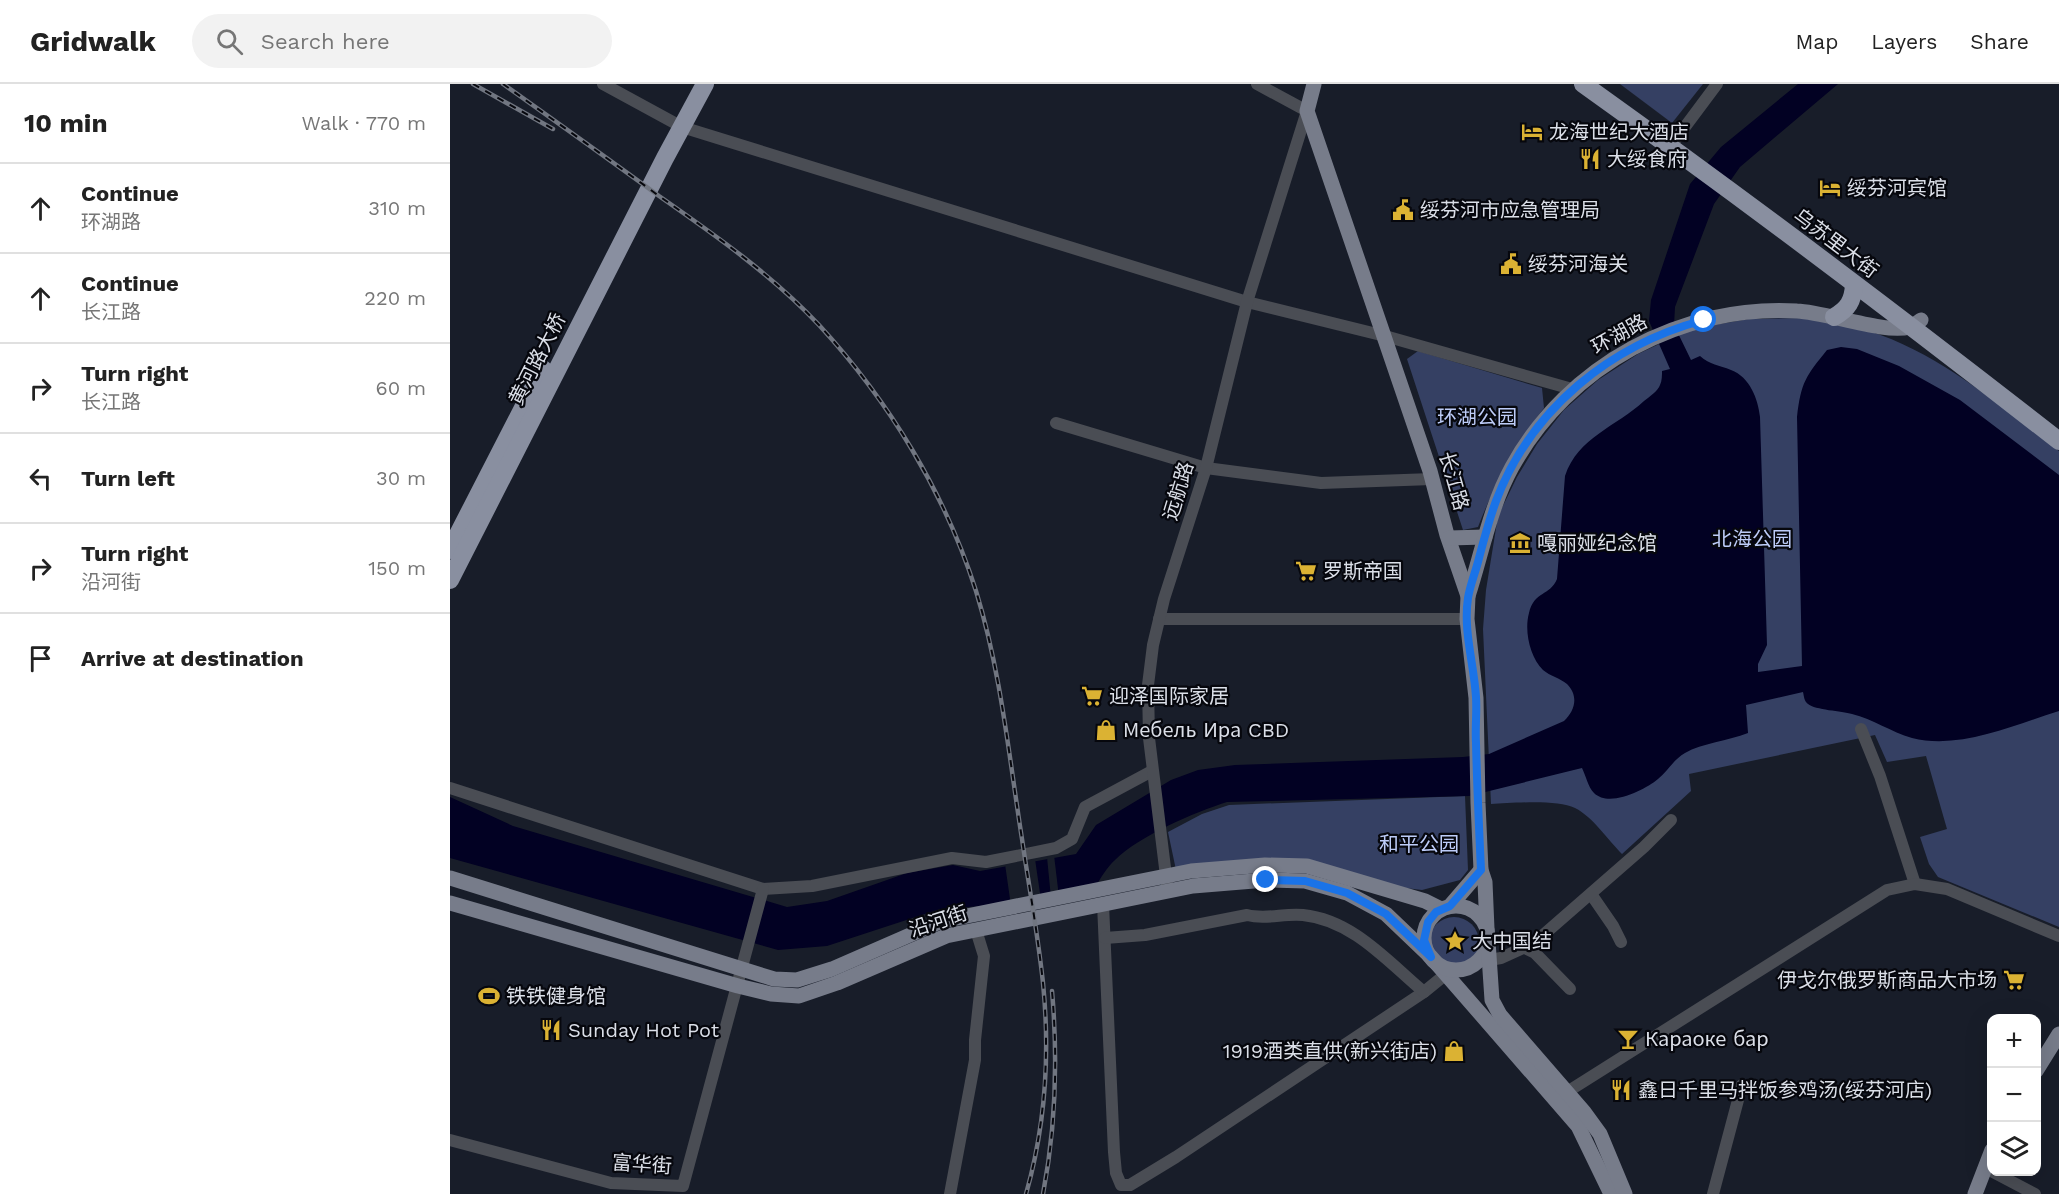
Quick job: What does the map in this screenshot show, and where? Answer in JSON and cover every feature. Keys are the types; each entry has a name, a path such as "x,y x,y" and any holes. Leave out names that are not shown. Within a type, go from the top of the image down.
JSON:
{"highway":[{"path":"678,125 694,84"},
{"path":"661,156 705,84"},
{"name":"乌苏里大街","path":"1583,84 1674,142"},
{"name":"乌苏里大街","path":"1603,84 1674,142 1915,324 2059,425"},
{"name":"黄河路大桥","path":"450,550 608,243 661,156"},
{"name":"黄河路大桥","path":"450,580 661,156"},
{"name":"乌苏里大街","path":"1727,182 1854,285 1915,324 1960,363 2059,441"},
{"path":"1834,317 1848,307 1854,285"}],"main road":[{"path":"1307,111 1314,84"},
{"name":"长江路","path":"1307,111 1385,336 1468,596 1467,619 1476,698 1481,870 1485,882 1492,1000 1500,1015 1584,1112 1600,1134 1611,1189"},
{"name":"环湖路","path":"1468,596 1496,501 1513,466 1548,416 1572,390 1599,368 1647,340 1684,326 1726,316 1762,311 1799,311 1890,329 1915,324"},
{"path":"1449,538 1485,537"},
{"name":"沿河街","path":"450,903 738,986 771,994 799,996 837,983 946,936 1103,904 1167,883 1191,871 1265,865 1307,866 1446,908"},
{"path":"1481,870 1446,908 1431,917 1424,934 1425,946 1431,957 1448,973 1578,1126 1611,1189"},
{"name":"沿河街","path":"450,878 774,979 797,980 832,969 942,921 1167,883 1193,886 1305,881 1347,893 1386,914 1431,957"},
{"path":"1446,908 1461,906 1475,912 1482,920 1487,935 1484,953 1476,963 1448,973"},
{"path":"2039,1068 2059,1034"},
{"path":"1975,1194 1987,1175"}],"street":[{"path":"603,84 678,125 1247,302 1385,336 1572,390"},
{"path":"1257,84 1307,111"},
{"path":"1674,142 1717,84"},
{"name":"远航路","path":"1167,883 1149,738 1148,686 1153,645 1206,468 1247,302 1307,111"},
{"path":"1056,423 1206,468 1321,483 1432,479"},
{"path":"1159,619 1467,619"},
{"path":"1861,729 1880,776 1915,884"},
{"path":"450,788 763,889 812,886 952,858 986,862 1056,848 1072,839 1085,807 1152,771"},
{"path":"1489,960 1501,958 1534,943 1644,847 1671,820"},
{"path":"1567,1092 1887,890 1915,884 1947,889 2059,936"},
{"name":"富华街","path":"450,1140 611,1183 682,1190 763,889"},
{"path":"1591,894 1621,942"},
{"path":"1103,904 1114,1152 1116,1173 1121,1185 1130,1185 1176,1157 1424,992 1448,973"},
{"path":"1105,938 1145,935 1248,915 1258,918 1302,915 1326,919 1354,932 1424,992"},
{"path":"950,1194 975,1060 984,956 976,930"},
{"path":"1525,948 1535,953 1570,988"},
{"path":"1713,1194 1742,1085"},
{"path":"2001,1176 2035,1194"}],"green space":[{"path":"1620,84 1703,84 1672,123"},
{"name":"北海公园","path":"1806,318 1861,329 1921,353 1992,399 2059,451 2059,927 1938,877 1929,864 1920,837 1947,829 1926,756 1887,762 1875,735 1689,774 1691,791 1622,854 1594,823 1575,808 1557,803 1491,804 1483,629 1486,590 1498,516 1517,477 1537,444 1564,410 1598,380 1638,354 1691,329 1749,319"},
{"name":"环湖公园","path":"1418,351 1542,388 1544,408 1506,465 1478,527 1463,530 1407,359"},
{"name":"和平公园","path":"1465,796 1468,870 1460,880 1422,890 1397,887 1307,861 1176,870 1168,832 1202,814 1229,805"},
{"path":"1454,917 1472,924 1479,942 1472,960 1454,967 1436,960 1429,942 1436,924"}],"shaded area":[{"name":"北海公园","path":"1798,84 1838,84 1740,167 1714,204 1675,307 1674,325 1691,360 1700,356 1711,363 1738,373 1752,389 1759,410 1767,645 1758,664 1758,672 1802,666 1797,417 1800,395 1809,373 1827,350 1841,347 1857,349 1899,366 1960,400 2059,475 2059,711 1987,734 1949,741 1930,741 1912,738 1860,716 1811,706 1806,701 1803,692 1746,705 1748,733 1685,753 1662,776 1627,796 1608,799 1594,793 1582,768 1469,796 1227,802 1184,818 1138,842 1112,863 1095,887 1008,904 940,909 827,946 778,950 450,858 450,797 513,826 787,907 827,901 907,873 953,865 980,871 1076,854 1096,825 1171,780 1198,770 1235,765 1463,757 1489,754 1564,721 1573,708 1573,693 1567,684 1538,665 1527,628 1529,613 1534,601 1557,579 1565,476 1579,451 1653,394 1661,383 1662,371 1670,369 1649,321 1651,300 1690,184 1721,147"}],"pier":[{"path":"1054,855 1059,897 1051,898 1047,857"},
{"path":"1035,859 1041,900 1011,906 1005,864"}],"railway":[{"path":"473,84 553,129"},
{"path":"503,84 722,241 762,272 801,307 845,354 869,385 912,450 948,519 976,591 992,652 1004,715 1041,965 1046,1063 1038,1143 1026,1194"},
{"path":"1043,1194 1051,1143 1055,1093 1052,991"}],"place":[{"name":"龙海世纪大酒店","path":"1532,132"},
{"name":"大绥食府","path":"1590,159"},
{"name":"绥芬河宾馆","path":"1830,188"},
{"name":"绥芬河市应急管理局","path":"1403,210"},
{"name":"绥芬河海关","path":"1511,264"},
{"name":"嘎丽娅纪念馆","path":"1520,543"},
{"name":"罗斯帝国","path":"1306,571"},
{"name":"迎泽国际家居","path":"1092,696"},
{"name":"Мебель Ира CBD","path":"1106,730"},
{"name":"大中国结","path":"1455,941"},
{"name":"伊戈尔俄罗斯商品大市场","path":"2014,980"},
{"name":"铁铁健身馆","path":"489,996"},
{"name":"Sunday Hot Pot","path":"551,1030"},
{"name":"Караоке бар","path":"1628,1039"},
{"name":"1919酒类直供(新兴街店)","path":"1454,1051"},
{"name":"鑫日千里马拌饭参鸡汤(绥芬河店)","path":"1621,1090"}],"route":[{"path":"1266,880 1305,881 1347,893 1386,914 1431,957 1424,940 1428,922 1436,912 1450,906 1481,870 1476,698 1467,619 1468,596 1486,532 1504,482 1524,447 1548,416 1582,380 1641,343 1665,332 1704,320"}]}
